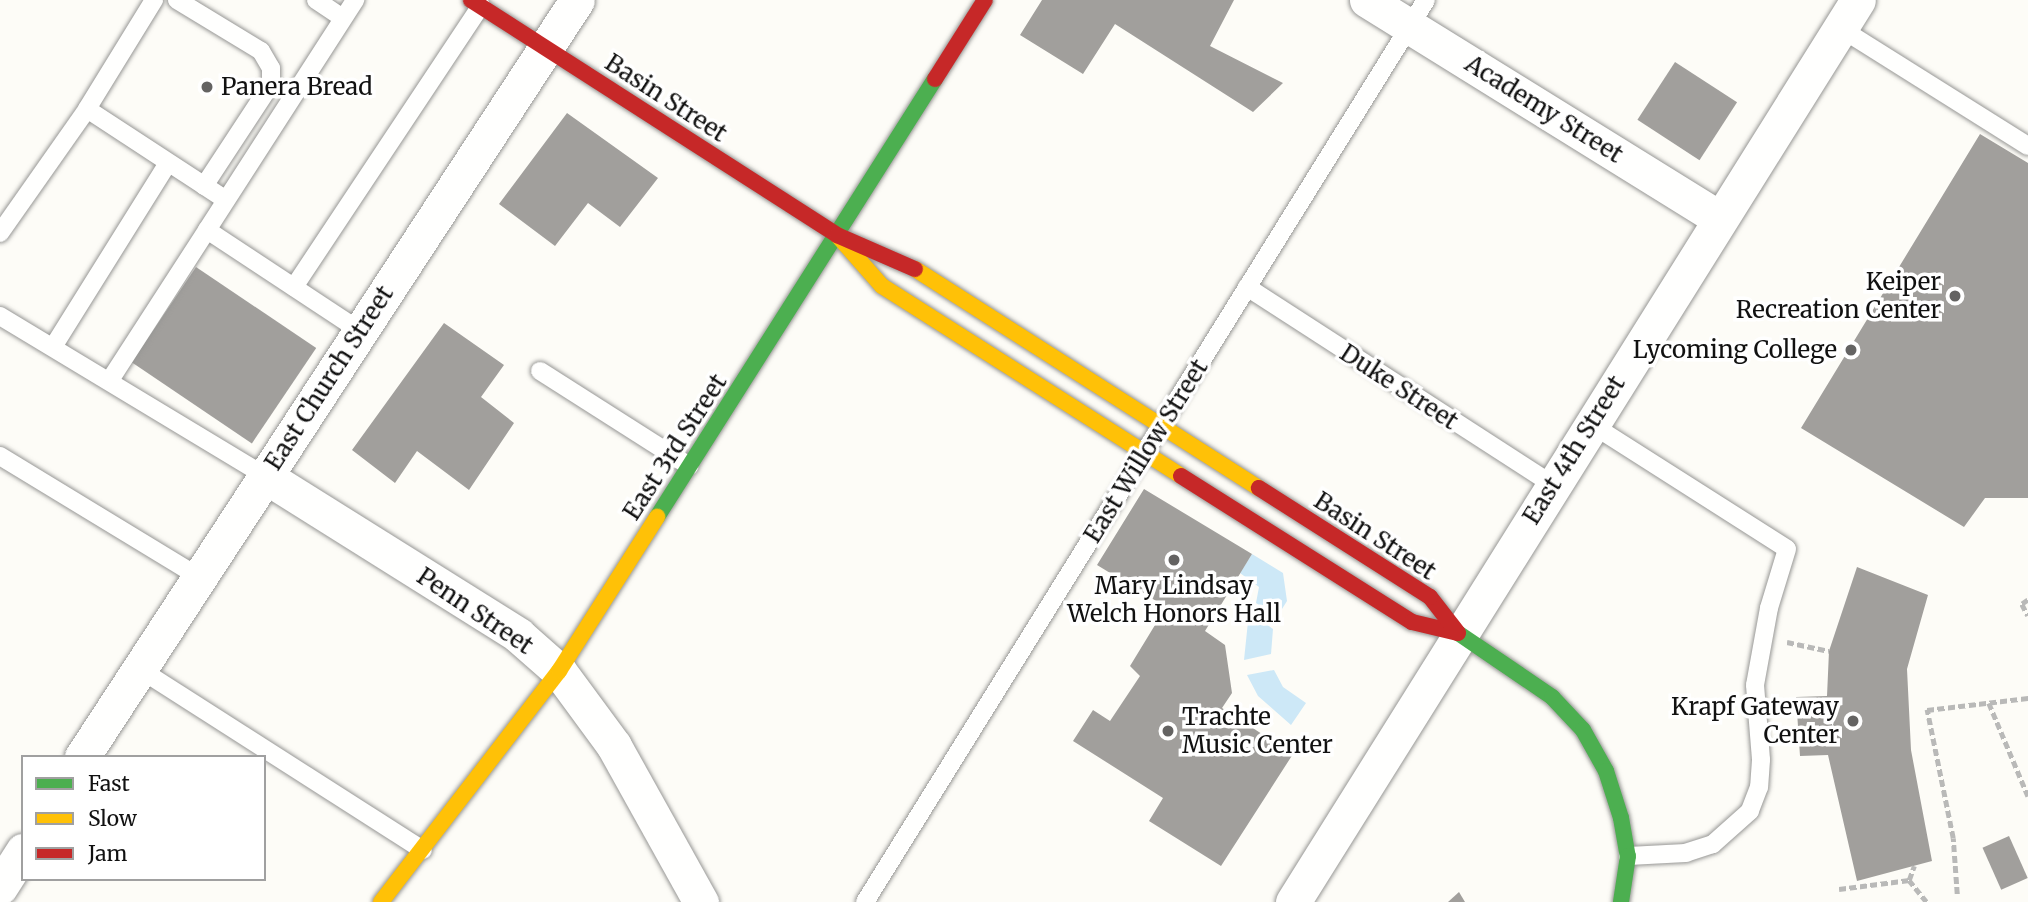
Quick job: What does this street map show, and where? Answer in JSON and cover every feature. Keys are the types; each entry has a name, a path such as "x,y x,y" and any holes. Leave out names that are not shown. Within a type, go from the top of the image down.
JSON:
{"street":[{"name":"East Church Street","path":"83,755 577,0"},
{"name":"East 3rd Street","path":"381,902 559,671 985,0"},
{"name":"Academy Street","path":"1367,0 1418,13 1720,219"},
{"name":"Basin Street","path":"476,3 837,234 899,258 1430,597 1458,633"},
{"name":"East 4th Street","path":"1293,902 1458,633 1849,14"},
{"name":"Basin Street","path":"837,234 881,286 1412,622 1458,633"},
{"name":"Penn Street","path":"265,476 518,635 559,671 614,746 701,902"},
{"path":"1458,633 1552,697 1583,730 1606,771 1628,856 1621,902"},
{"path":"0,887 21,853"}],"lane":[{"path":"0,233 87,109 154,0"},
{"path":"177,0 261,51 271,68 271,84 204,186"},
{"path":"316,0 343,18"},
{"path":"110,380 355,0"},
{"path":"293,286 476,3"},
{"name":"East Willow Street","path":"865,902 1418,13"},
{"path":"1849,14 2028,146"},
{"path":"87,109 226,200"},
{"path":"53,347 168,163"},
{"path":"207,230 360,331"},
{"name":"Duke Street","path":"1247,287 1552,484"},
{"path":"0,316 265,476"},
{"path":"540,371 689,466"},
{"path":"1591,424 1787,549 1769,608 1755,685 1759,787 1750,811 1734,830 1703,847 1686,853 1628,856"},
{"path":"0,456 201,578"},
{"path":"138,668 423,850"}],"path":[{"path":"2028,600 2022,604 2028,617"},
{"path":"1783,641 1829,651"},
{"path":"1957,894 1953,838 1927,710 2028,698"},
{"path":"1989,703 2028,796"},
{"path":"1909,880 1914,866"},
{"path":"1872,876 1879,884"},
{"path":"1839,889 1909,880"},
{"path":"1909,880 1927,902"}],"water":[{"path":"1252,554 1283,573 1287,601 1277,617 1256,603 1259,587 1240,573"},
{"path":"1249,612 1273,629 1271,654 1244,660"},
{"path":"1274,670 1283,687 1306,703 1291,725 1258,696 1247,675"}],"building":[{"path":"1042,0 1234,0 1210,46 1283,83 1253,112 1115,24 1083,74 1020,35"},
{"path":"1675,62 1737,102 1699,160 1637,120"},
{"path":"567,113 658,178 620,227 588,203 555,246 499,204"},
{"name":"Keiper Recreation Center","path":"1980,134 2028,163 2028,498 1985,498 1964,527 1801,428"},
{"path":"196,267 316,348 252,443 132,362"},
{"path":"444,323 504,365 481,397 514,423 469,490 417,451 395,483 352,450"},
{"name":"Trachte Music Center","path":"1144,489 1252,554 1205,631 1225,645 1232,693 1222,708 1293,754 1221,866 1149,821 1163,798 1073,741 1093,710 1110,721 1140,676 1130,666 1166,607 1097,565"},
{"name":"Krapf Gateway Center","path":"1857,567 1928,595 1907,669 1911,750 1932,861 1857,881 1828,755 1800,756 1796,697 1827,696 1829,651"},
{"path":"2009,836 2028,878 2001,890 1983,848"},
{"path":"1459,892 1465,902 1448,902"}],"traffic: fast":[{"path":"657,517 935,79"},
{"path":"1458,633 1552,697 1583,730 1606,771 1621,818 1628,856 1621,902"}],"traffic: slow":[{"path":"837,235 882,286 1181,476"},
{"path":"915,269 1259,488"},
{"path":"381,902 559,671 657,517"}],"traffic: jam":[{"path":"471,0 837,235 915,269"},
{"path":"935,79 985,0"},
{"path":"1181,476 1412,622 1458,633 1430,597 1259,488"}],"place":[{"name":"Panera Bread","path":"207,87"},
{"name":"Keiper Recreation Center","path":"1955,296"},
{"name":"Lycoming College","path":"1851,350"},
{"name":"Mary Lindsay Welch Honors Hall","path":"1174,560"},
{"name":"Krapf Gateway Center","path":"1853,721"},
{"name":"Trachte Music Center","path":"1168,731"}]}
